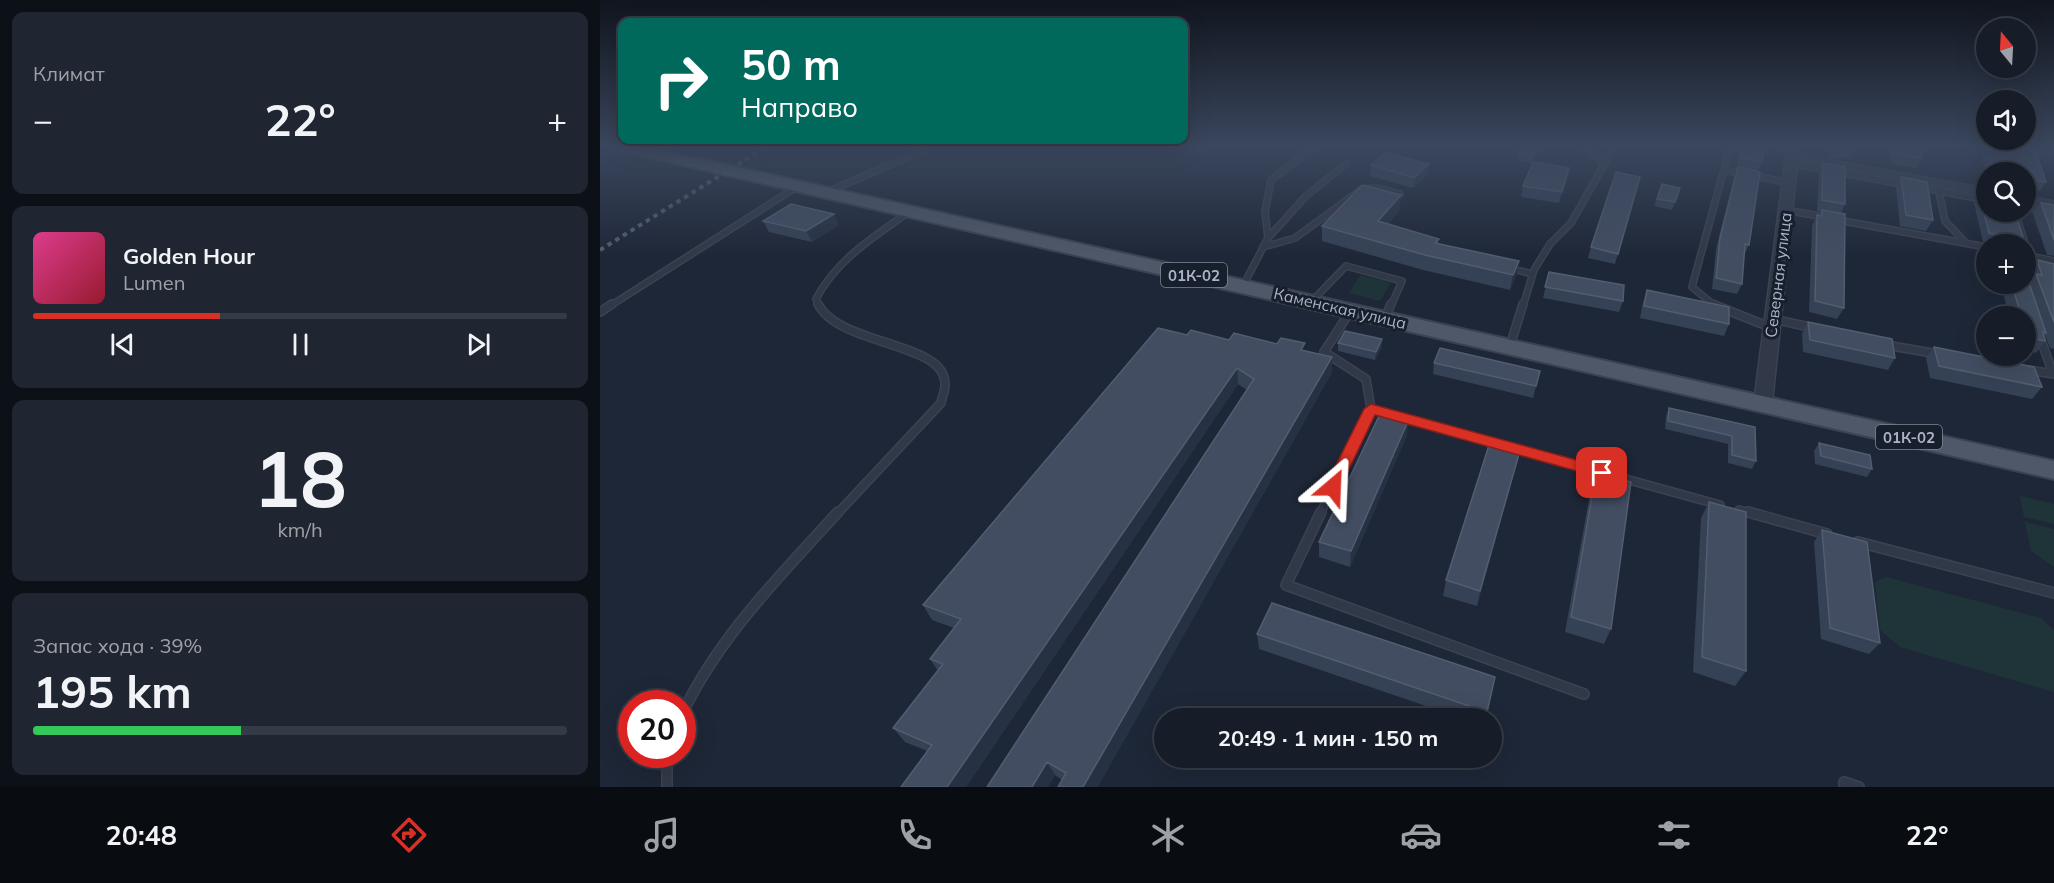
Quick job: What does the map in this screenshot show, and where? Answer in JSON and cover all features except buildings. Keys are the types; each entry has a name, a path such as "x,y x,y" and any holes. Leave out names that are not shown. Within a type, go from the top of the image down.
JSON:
{"main road":[{"name":"Каменская улица","path":"788,184 2054,470"}],"street":[{"name":"Северная улица","path":"1763,403 1788,184"},
{"path":"1924,184 1976,190"},
{"path":"2036,200 2054,204"}],"lane":[{"path":"826,192 845,184"},
{"path":"1268,238 1264,212 1270,184"},
{"path":"1243,286 1268,238 1306,196 1321,184"},
{"path":"1510,346 1532,274 1550,244 1571,223 1594,184"},
{"path":"1709,304 1699,297 1692,287 1720,184"},
{"path":"600,312 798,186"},
{"path":"1967,244 1948,228 1938,187 1976,197"},
{"path":"1263,247 1294,238 1362,189 1377,188 1400,194"},
{"path":"2036,209 2054,213"},
{"path":"1786,210 1976,245"},
{"path":"693,690 720,646 753,604 940,403 947,389 944,374 924,354 846,330 828,320 816,299 823,284 843,263 910,211"},
{"path":"2036,257 2054,261"},
{"path":"1311,302 1346,266 1402,281 1384,318"},
{"path":"1499,266 1532,274"},
{"path":"1697,301 1772,323 1818,329"},
{"path":"1351,310 1324,352 1366,379 1371,409 1286,585 1584,694"},
{"path":"2022,369 2053,374 2037,328"},
{"path":"1875,342 1942,355"},
{"path":"2045,351 2054,353"},
{"path":"1371,409 1832,535"},
{"path":"1843,538 2054,593"},
{"path":"667,768 667,787"},
{"path":"1844,787 1844,782 1859,787"}],"green space":[{"path":"1360,275 1391,282 1380,301 1349,293"},
{"path":"2020,496 2054,504 2054,524 2024,517"},
{"path":"2025,522 2054,529 2054,567 2031,551"},
{"path":"1886,577 2041,618 2054,630 2054,692 1900,647 1880,630 1875,582"}],"railway":[{"path":"600,250 707,184"}],"route":[{"path":"1333,487 1371,409 1602,473"}]}
